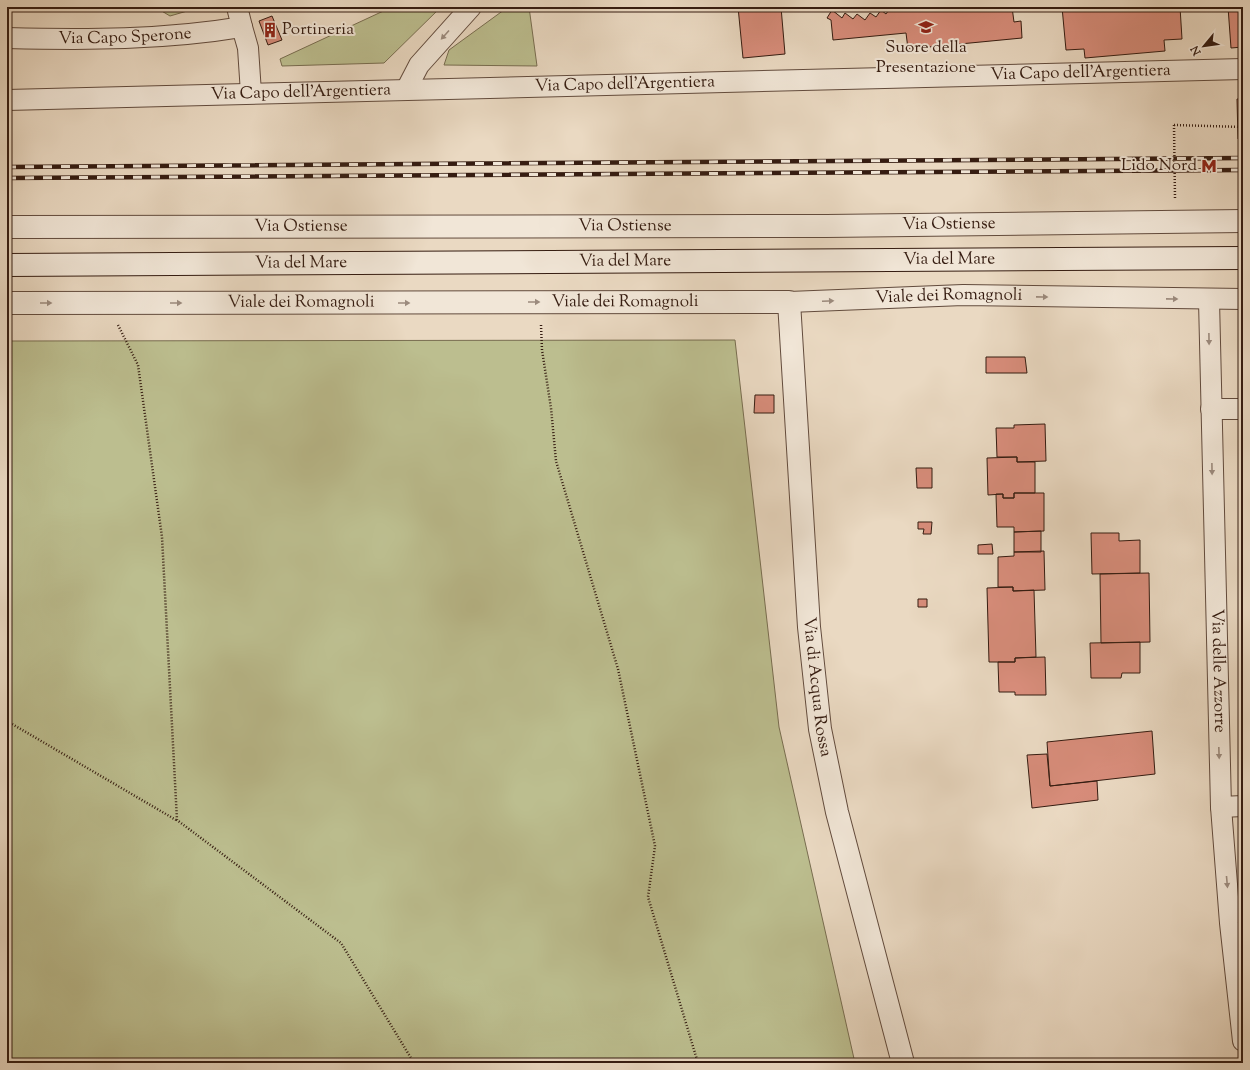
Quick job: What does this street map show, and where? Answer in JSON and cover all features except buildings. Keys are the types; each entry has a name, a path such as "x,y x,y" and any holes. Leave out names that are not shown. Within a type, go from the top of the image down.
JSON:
{"street":[{"path":"237,7 248,48 251,93"},
{"path":"406,90 419,64 471,7"},
{"name":"Via Capo Sperone","path":"7,38 121,39 183,35 242,27"},
{"name":"Via Capo dell'Argentiera","path":"7,100 1243,69"},
{"name":"Via Ostiense","path":"7,227 826,226 1243,221"},
{"name":"Via del Mare","path":"7,265 1243,258"},
{"name":"Viale dei Romagnoli","path":"7,303 790,302 963,295 1209,300 1243,299"},
{"name":"Via delle Azzorre","path":"1209,300 1221,807 1230,923 1243,1041"},
{"name":"Via di Acqua Rossa","path":"790,302 808,627 820,729 835,805 903,1063"},
{"path":"1211,409 1243,409"},
{"path":"1221,807 1243,806"}],"path":[{"path":"1175,199 1174,126 1243,127"},
{"path":"541,302 542,350 551,408 556,461 618,669 655,846 648,897 698,1063"},
{"path":"108,303 138,365 161,529 177,820"},
{"path":"7,721 177,820 341,943 414,1063"}],"green space":[{"path":"155,7 201,7 170,16"},
{"path":"392,7 441,7 384,63 282,66 280,59"},
{"path":"508,7 529,7 537,66 444,65 449,50"},
{"path":"735,340 779,727 855,1063 7,1063 7,341"}],"railway":[{"path":"7,167 1243,158"},
{"path":"7,178 1243,170"}],"place":[{"name":"Suore della Presentazione","path":"926,27"},
{"name":"Portineria","path":"270,30"},
{"name":"Lido Nord","path":"1209,166"}]}
